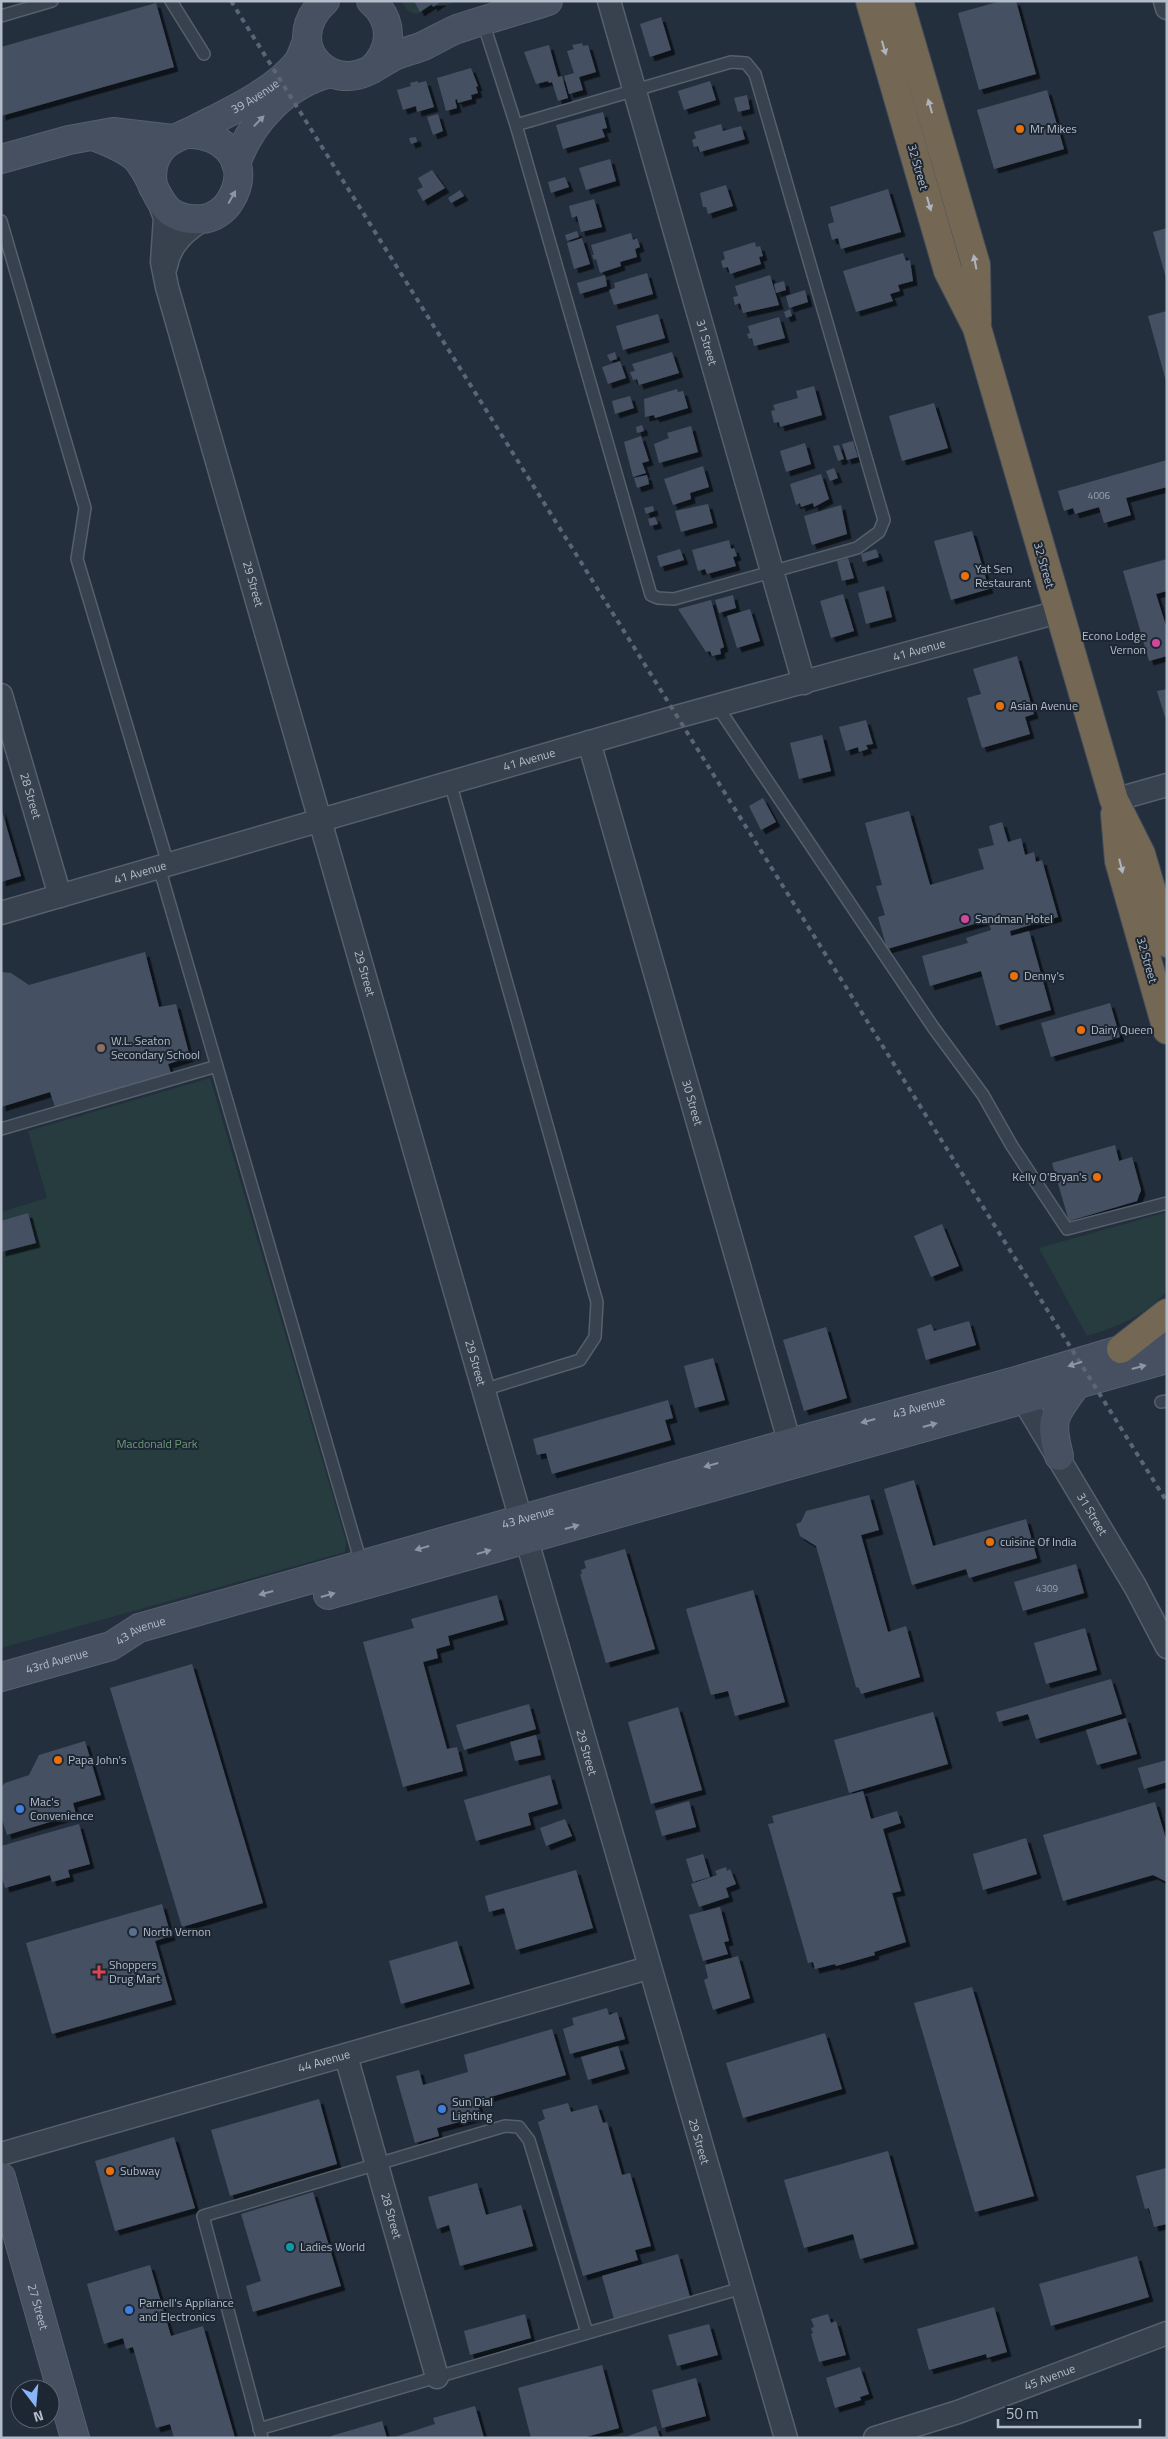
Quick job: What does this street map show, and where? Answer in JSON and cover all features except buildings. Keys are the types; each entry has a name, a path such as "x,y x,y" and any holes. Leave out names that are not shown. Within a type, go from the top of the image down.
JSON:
{"highway":[{"name":"32 Street","path":"870,1 948,271 978,328 1058,612 1114,800 1141,854 1167,943"},
{"name":"32 Street","path":"899,1 976,265 978,328"},
{"name":"32 Street","path":"1114,800 1119,861 1167,1030"},
{"path":"1121,1349 1167,1313"}],"street":[{"name":"39 Avenue","path":"206,218 219,212 229,203 236,191 238,177 236,164 244,142 252,128 276,104 303,82 331,73 352,76 372,69 396,55 424,46 456,30 548,1"},
{"name":"31 Street","path":"609,1 804,683"},
{"path":"1165,1 1167,8"},
{"name":"39 Avenue","path":"375,6 398,28 421,31 456,30"},
{"name":"39 Avenue","path":"372,69 382,59 388,46 389,32 375,6"},
{"name":"39 Avenue","path":"313,16 315,60 331,73"},
{"name":"39 Avenue","path":"155,193 152,173 155,159 162,148 180,136 265,91 299,61 313,16"},
{"path":"1,159 69,140 112,132 180,136 199,133 211,136 222,143 231,152 236,164"},
{"path":"96,136 134,156 144,168 155,193 167,210 179,217 192,220 206,218"},
{"name":"29 Street","path":"155,193 165,218 162,262 167,287 322,819 648,1968 786,2438"},
{"name":"29 Street","path":"167,287 166,265 169,254 181,236 206,218"},
{"name":"41 Avenue","path":"1,913 589,742 1058,612"},
{"name":"28 Street","path":"1,695 60,896"},
{"name":"30 Street","path":"589,742 793,1452"},
{"path":"1114,800 1167,785"},
{"name":"43 Avenue","path":"111,1646 146,1646 523,1530 793,1452 1020,1390 1121,1349 1167,1336"},
{"name":"43 Avenue","path":"1020,1390 1077,1384 1167,1359"},
{"path":"1059,1456 1052,1430 1056,1414 1077,1384"},
{"name":"31 Street","path":"1020,1390 1135,1586 1167,1647"},
{"name":"43 Avenue","path":"111,1646 139,1628 362,1566 523,1530"},
{"name":"43rd Avenue","path":"1,1678 111,1646"},
{"name":"44 Avenue","path":"1,2154 648,1968"},
{"name":"28 Street","path":"346,2056 437,2377"},
{"name":"27 Street","path":"1,2177 75,2438"},
{"name":"45 Avenue","path":"875,2438 958,2412 1167,2333"}],"lane":[{"path":"1,16 52,1"},
{"path":"170,1 204,54"},
{"path":"483,22 516,125 652,595 658,598 674,599 772,572 857,548 879,532 884,520 755,74 746,63 731,62 516,125"},
{"path":"1,221 84,508 77,559 217,1066 362,1566"},
{"path":"717,706 934,1027 983,1095 1012,1146 1067,1229 1167,1203"},
{"path":"450,782 596,1302 595,1338 580,1360 483,1390"},
{"path":"1,1129 217,1066"},
{"path":"587,2333 529,2140 519,2127 505,2126 203,2216 260,2433 437,2377 742,2288"}],"green space":[{"path":"401,1 460,1 415,14 407,10"},
{"name":"Macdonald Park","path":"210,1078 346,1541 345,1552 1,1648 1,1212 47,1198 28,1131"},
{"path":"1167,1212 1167,1291 1159,1300 1140,1314 1087,1336 1039,1248"}],"railway":[{"path":"231,1 1167,1502"}],"place":[{"name":"Mr Mikes","path":"1020,129"},
{"name":"Yat Sen Restaurant","path":"965,576"},
{"name":"Econo Lodge Vernon","path":"1156,643"},
{"name":"Asian Avenue","path":"1000,706"},
{"name":"Sandman Hotel","path":"965,919"},
{"name":"Denny's","path":"1014,976"},
{"name":"Dairy Queen","path":"1081,1030"},
{"name":"W.L. Seaton Secondary School","path":"101,1048"},
{"name":"Kelly O'Bryan's","path":"1097,1177"},
{"name":"cuisine Of India","path":"990,1542"},
{"name":"Papa John's","path":"58,1760"},
{"name":"Mac's Convenience","path":"20,1809"},
{"name":"North Vernon","path":"133,1932"},
{"name":"Shoppers Drug Mart","path":"99,1972"},
{"name":"Sun Dial Lighting","path":"442,2109"},
{"name":"Subway","path":"110,2171"},
{"name":"Ladies World","path":"290,2247"},
{"name":"Parnell's Appliance and Electronics","path":"129,2310"}]}
